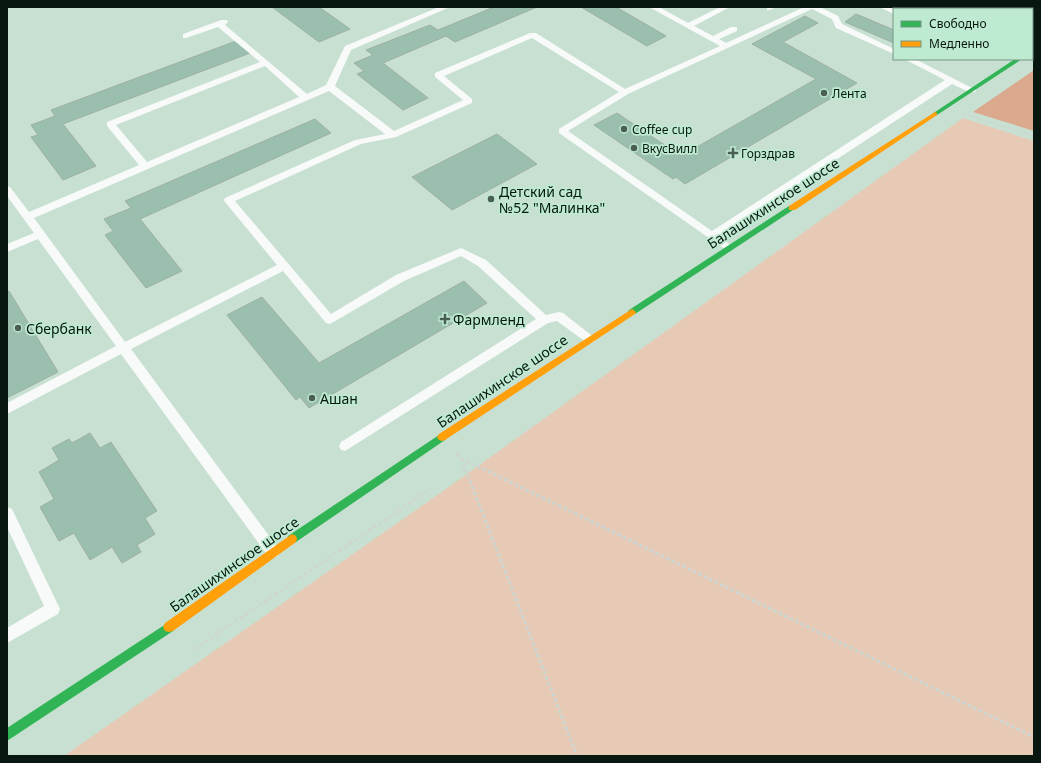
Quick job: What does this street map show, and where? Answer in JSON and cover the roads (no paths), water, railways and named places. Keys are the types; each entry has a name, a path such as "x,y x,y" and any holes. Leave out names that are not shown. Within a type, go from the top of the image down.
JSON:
{"main road":[{"name":"Балашихинское шоссе","path":"7,735 180,620 273,552 439,439 1017,60"}],"lane":[{"path":"27,217 330,87 348,48 446,7"},
{"path":"653,7 726,46"},
{"path":"688,26 726,7"},
{"path":"729,248 562,131 625,92 810,7"},
{"path":"814,7 835,18 839,26 893,52"},
{"path":"883,7 893,12"},
{"path":"186,36 221,23 306,98"},
{"path":"713,39 734,29"},
{"path":"544,320 482,263 461,252 400,278 330,320 229,200 358,142 392,135 469,101 438,75 533,35 625,92"},
{"path":"910,60 972,90"},
{"path":"146,166 110,124 266,64"},
{"path":"712,236 952,80"},
{"path":"330,87 392,135"},
{"path":"7,189 273,552"},
{"path":"7,248 40,234"},
{"path":"7,409 284,266"},
{"path":"346,446 544,320 559,316 590,339"},
{"path":"7,513 53,609 7,636"}],"place":[{"name":"Лента","path":"824,93"},
{"name":"Coffee cup","path":"624,129"},
{"name":"ВкусВилл","path":"634,148"},
{"name":"Горздрав","path":"733,153"},
{"name":"Детский сад №52 \"Малинка\"","path":"491,199"},
{"name":"Фармленд","path":"445,319"},
{"name":"Сбербанк","path":"18,328"},
{"name":"Ашан","path":"312,398"}]}
